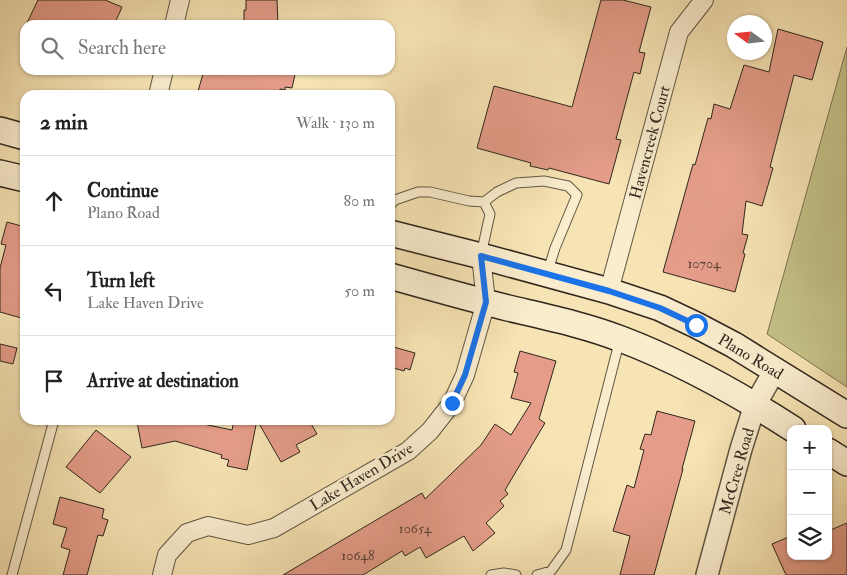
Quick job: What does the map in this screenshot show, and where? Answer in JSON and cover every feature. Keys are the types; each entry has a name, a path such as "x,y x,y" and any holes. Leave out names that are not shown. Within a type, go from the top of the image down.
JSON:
{"main road":[{"path":"0,130 20,136"},
{"path":"0,173 20,178"},
{"name":"Plano Road","path":"395,234 609,291 660,308 734,345 847,415"},
{"path":"395,277 579,325 620,339 668,359 755,405 787,425"},
{"path":"832,454 847,463"}],"street":[{"path":"175,20 180,0"},
{"name":"Havencreek Court","path":"609,291 679,32 704,0"},
{"path":"159,90 163,75"},
{"name":"Lake Haven Drive","path":"162,575 167,555 187,533 208,526 248,535 274,528 408,451 430,431 452,403 465,375 486,302 481,256"},
{"name":"McCree Road","path":"707,575 741,449 755,405 775,370"}],"lane":[{"path":"395,200 418,192 430,192 470,201 484,202 497,192 516,184 544,181 568,186 577,195 555,248 547,274"},
{"path":"481,256 490,214 484,202"},
{"path":"537,575 550,571 566,550 620,339"},
{"path":"12,575 53,425"},
{"path":"492,575 504,573 516,575"}],"shaded area":[{"path":"847,47 847,387 767,334"}],"building":[{"path":"38,0 105,0 122,7 116,20 28,20"},
{"path":"246,0 277,0 278,20 244,20 244,10 246,10"},
{"path":"601,0 623,0 651,7 639,52 645,53 640,74 634,72 616,139 621,140 609,184 549,168 548,170 530,166 531,163 477,148 494,86 572,107"},
{"path":"778,29 823,42 812,80 794,75 770,167 773,168 762,206 746,201 742,234 748,235 735,292 663,272 693,164 695,165 708,118 711,119 714,104 730,109 744,65 769,72"},
{"path":"203,75 295,75 292,88 285,87 285,90 198,90"},
{"path":"7,222 20,226 20,318 0,312 0,268 6,245 1,244"},
{"path":"0,344 17,348 13,364 0,361"},
{"path":"395,347 415,353 410,370 405,368 404,371 395,368"},
{"path":"520,351 556,361 539,419 545,423 505,490 508,494 500,501 504,506 486,523 495,533 473,551 464,536 426,558 420,547 405,556 402,551 363,575 283,575 422,493 425,499 481,445 495,424 511,435 531,403 511,398 518,373 514,372"},
{"path":"657,411 695,421 654,575 620,575 630,536 613,531 627,485 634,488 644,450 640,449 645,434 651,435"},
{"path":"138,425 208,425 232,430 233,425 256,425 247,470 227,466 229,460 221,458 222,455 175,441 142,448"},
{"path":"260,425 312,425 317,434 296,445 300,452 281,462"},
{"path":"96,430 131,457 100,493 66,467"},
{"path":"60,497 104,509 102,518 108,520 103,536 98,535 87,575 63,575 70,550 61,547 67,528 53,524"},
{"path":"847,523 847,575 786,575 772,544 787,538 787,560 832,560 832,529"}],"route":[{"path":"452,403 465,375 486,302 481,256 609,291 660,308 696,325"}]}
